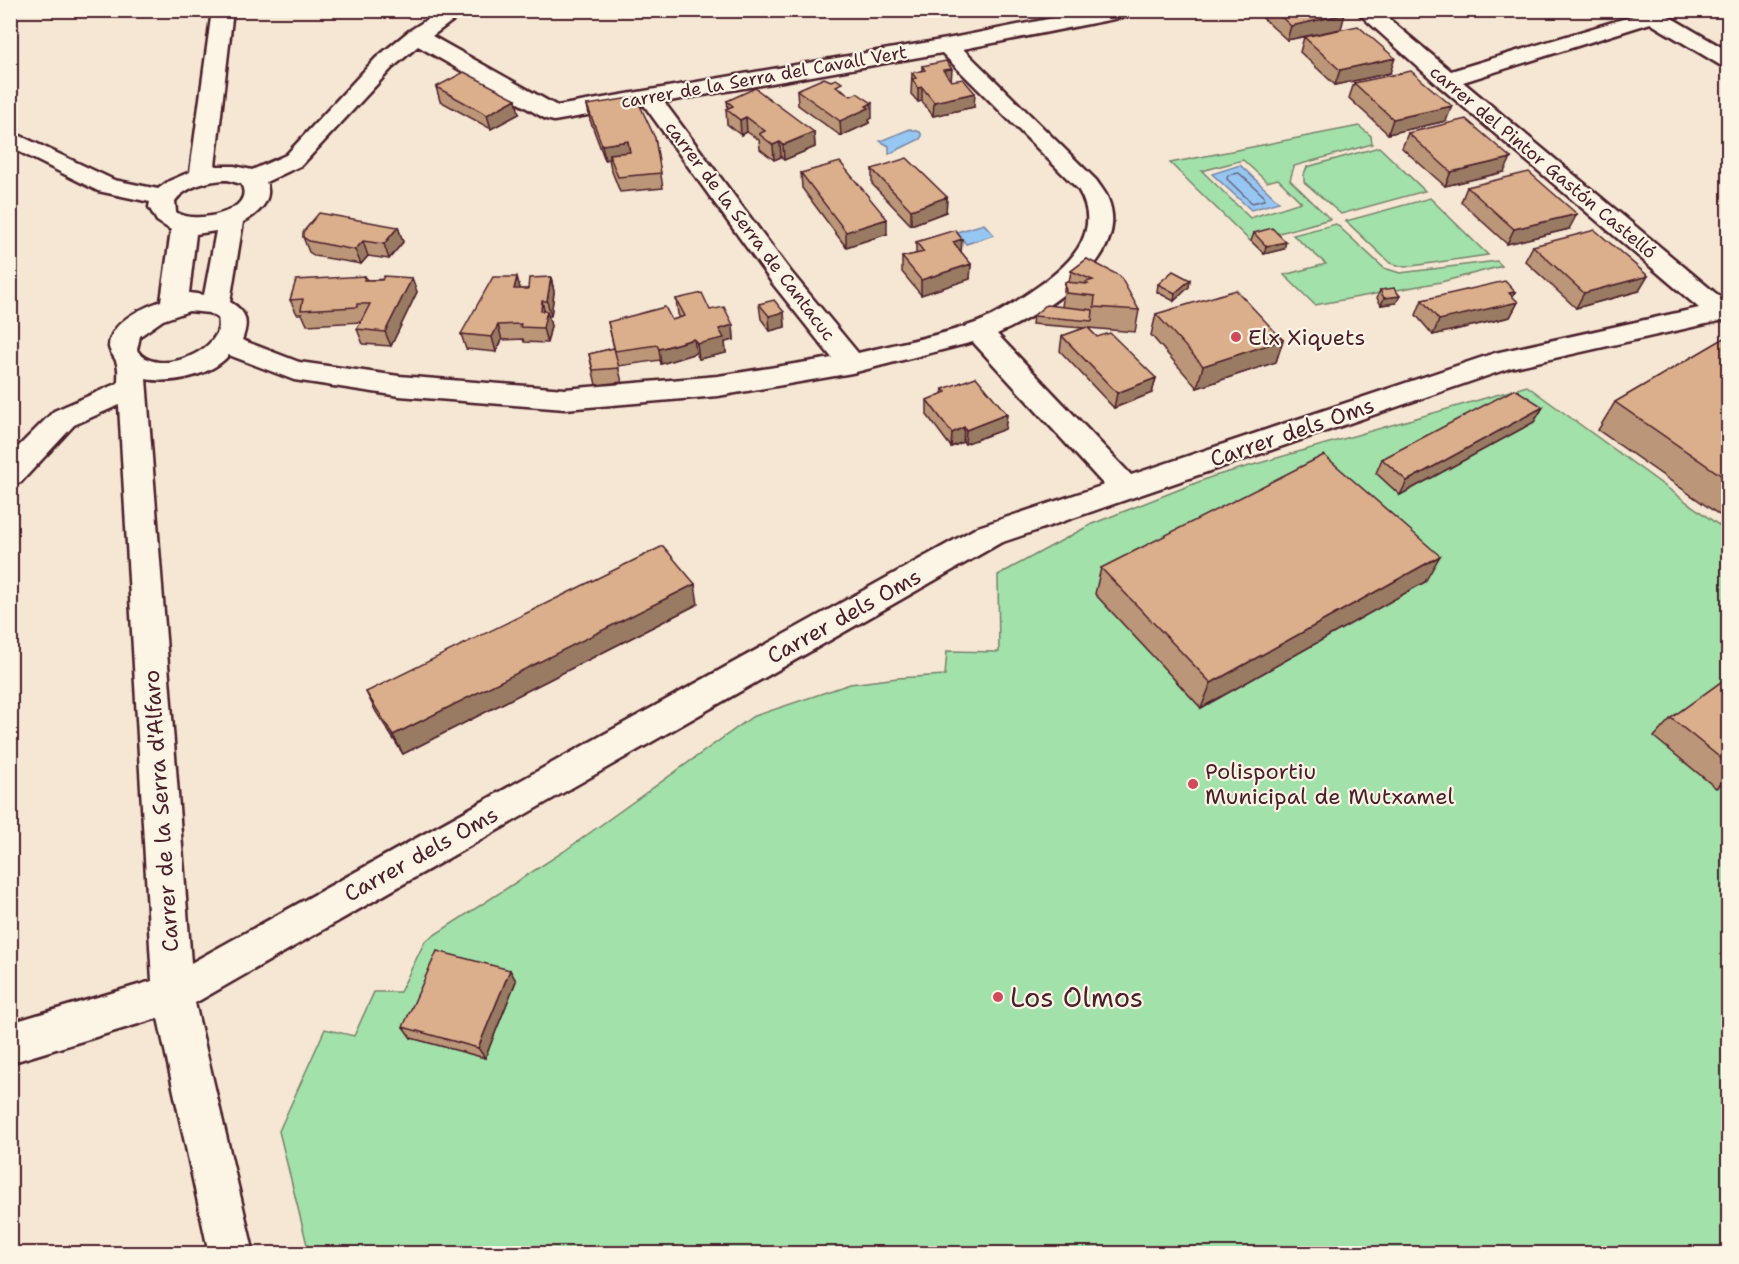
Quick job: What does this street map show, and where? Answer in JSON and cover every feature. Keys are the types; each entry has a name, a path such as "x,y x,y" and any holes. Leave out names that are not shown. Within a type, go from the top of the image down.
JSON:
{"street":[{"path":"202,175 223,10"},
{"path":"251,180 294,160 384,63 417,36 457,10"},
{"path":"1027,10 1045,28"},
{"name":"carrer de la Serra del Cavall Vert","path":"417,36 554,114 947,46 1130,10"},
{"name":"carrer del Pintor Gastón Castelló","path":"1365,10 1725,311"},
{"path":"1446,80 1648,14 1728,60"},
{"path":"227,344 294,371 399,386 565,399 718,386 852,364 979,332 1016,315 1069,278 1086,257 1096,236 1100,219 1096,199 1087,185 947,46"},
{"name":"carrer de la Serra de Cantacuc","path":"649,97 782,278 852,364"},
{"path":"10,138 107,186 165,198"},
{"path":"230,173 251,180 256,187 257,195 253,203 231,219 199,226 184,226 172,222 165,215 162,207 165,198 180,184 202,175 230,173"},
{"path":"216,305 231,219"},
{"path":"10,474 63,418 132,376 144,369 161,372 180,370 215,355 227,344 233,332 234,321 227,312 216,305 203,302 174,305 184,226"},
{"name":"Carrer de la Serra d'Alfaro","path":"174,305 156,311 130,331 124,342 124,353 132,376 173,994 232,1254"},
{"name":"Carrer dels Oms","path":"10,1043 173,994 989,535 1505,360 1725,311"},
{"path":"979,332 1125,488"}],"green space":[{"path":"1359,126 1371,136 1372,144 1294,166 1290,180 1330,219 1250,241 1170,163","holes":["1243,160 1267,182 1278,179 1301,202 1250,218 1202,171"]},
{"path":"1379,147 1425,191 1341,214 1304,182 1307,167"},
{"path":"1430,198 1488,255 1405,267 1390,263 1346,221"},
{"path":"1336,224 1384,268 1400,273 1497,261 1502,266 1441,282 1315,305 1284,275 1326,264 1293,235"},
{"name":"Polisportiu Municipal de Mutxamel","path":"1527,386 1728,532 1728,1253 309,1253 279,1131 325,1029 354,1036 374,992 400,992 425,941 563,852 752,717 850,684 945,675 947,651 999,652 998,575 1092,524 1211,477"}],"water":[{"path":"910,129 920,132 922,136 920,139 889,154 889,146 880,141"},
{"path":"1240,165 1279,202 1251,210 1212,174"},
{"path":"984,224 994,235 966,244 957,232"}],"building":[{"path":"1274,10 1340,10 1345,14 1291,26"},
{"path":"1358,26 1395,58 1340,70 1304,37"},
{"path":"946,61 952,69 943,70 951,81 963,79 975,93 934,102 922,87 918,88 912,79 916,78 912,73 925,70 922,66"},
{"path":"1411,71 1452,106 1393,119 1354,83"},
{"path":"464,72 516,99 487,115 436,87"},
{"path":"824,78 831,81 836,79 842,83 836,86 851,96 857,93 872,103 866,106 869,108 840,121 797,90"},
{"path":"755,88 814,132 783,145 780,142 773,145 759,134 765,131 746,117 740,120 726,109 733,106 727,101"},
{"path":"636,97 655,138 661,173 618,177 609,154 630,152 628,141 602,145 587,105"},
{"path":"1466,119 1511,158 1451,172 1408,133"},
{"path":"907,158 947,197 911,210 872,169"},
{"path":"840,162 887,219 846,232 801,173"},
{"path":"1529,172 1577,214 1514,229 1467,187"},
{"path":"319,213 398,227 384,244 363,241 355,250 309,241 303,237 303,232"},
{"path":"1272,228 1286,242 1266,246 1254,233"},
{"path":"955,230 962,239 953,242 971,264 921,280 902,257 924,252 916,242"},
{"path":"1595,230 1648,276 1584,293 1533,246"},
{"path":"1087,259 1120,276 1139,310 1094,307 1095,296 1066,293 1065,282 1088,284 1086,282 1093,280 1071,271"},
{"path":"1173,271 1190,280 1175,293 1158,284"},
{"path":"365,276 364,280 382,280 384,276 412,278 385,332 357,329 370,304 357,304 357,307 301,310 303,299 290,300 296,280"},
{"path":"493,277 517,277 514,289 528,289 529,278 551,277 547,301 542,301 541,311 547,311 543,328 520,327 521,324 498,325 492,337 461,334"},
{"path":"1505,281 1515,292 1509,293 1518,302 1439,320 1422,300"},
{"path":"1394,288 1400,296 1384,298 1380,290"},
{"path":"1236,290 1283,340 1203,366 1156,314"},
{"path":"702,293 710,310 724,307 733,325 719,329 724,338 697,344 694,339 659,349 657,345 615,351 608,322 665,307 672,320 685,316 676,299"},
{"path":"774,300 784,312 769,316 759,304"},
{"path":"1046,305 1093,310 1092,321 1033,316"},
{"path":"1087,327 1097,337 1110,333 1156,378 1117,393 1062,336"},
{"path":"1728,336 1728,480 1615,402"},
{"path":"614,348 619,368 593,370 589,354"},
{"path":"976,377 1007,414 952,433 927,400 946,392 943,389"},
{"path":"1515,389 1543,407 1407,481 1382,459"},
{"path":"1324,455 1440,556 1211,683 1101,568"},
{"path":"663,546 695,584 393,735 366,692"},
{"path":"1728,677 1728,764 1671,718"},
{"path":"437,951 510,970 478,1048 403,1027"}],"place":[{"name":"Elx Xiquets","path":"1236,337"},
{"name":"Polisportiu Municipal de Mutxamel","path":"1193,784"},
{"name":"Los Olmos","path":"998,997"}]}
